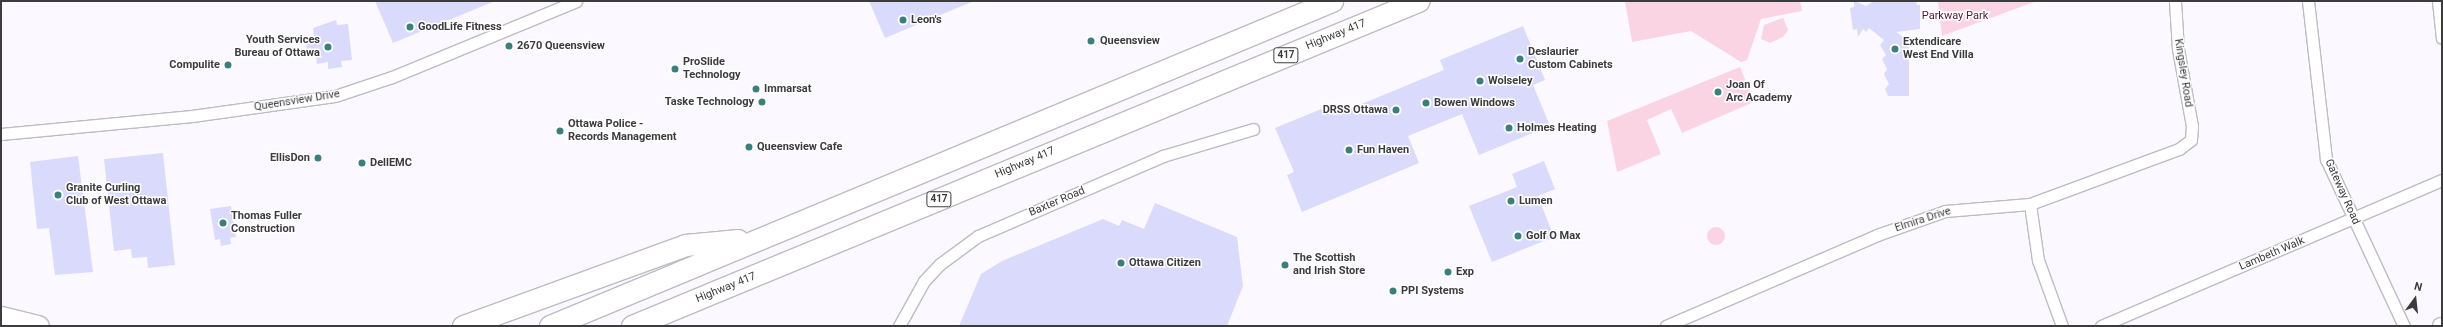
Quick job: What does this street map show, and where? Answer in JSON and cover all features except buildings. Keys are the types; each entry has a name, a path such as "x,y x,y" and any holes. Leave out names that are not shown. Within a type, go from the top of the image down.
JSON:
{"highway":[{"path":"550,326 1332,1"},
{"name":"Highway 417","path":"632,326 725,289 1418,1"},
{"path":"463,326 685,245 761,238"},
{"path":"654,326 725,289"},
{"path":"1,318 38,326"}],"street":[{"name":"Queensview Drive","path":"1,134 192,116 335,96 392,77 576,1"},
{"name":"Kingsley Road","path":"2175,1 2178,49 2192,126 2188,143"},
{"name":"Gateway Road","path":"2308,1 2326,159 2404,326"},
{"path":"2438,1 2442,38"},
{"name":"Baxter Road","path":"900,326 924,281 940,264 978,236 1163,156 1253,129"},
{"name":"Elmira Drive","path":"1666,326 1877,235 1945,211 2030,204 2098,180 2188,143"},
{"name":"Lambeth Walk","path":"2101,326 2354,220 2442,180"},
{"path":"2030,204 2038,260 2062,326"}],"green space":[{"path":"1625,1 1800,1 1802,11 1761,19 1747,60 1741,62 1691,31 1632,42"},
{"name":"Parkway Park","path":"1938,1 2037,1 1942,36"},
{"path":"1783,18 1788,30 1783,37 1770,43 1761,39 1764,25"},
{"path":"1740,67 1754,102 1682,133 1671,109 1647,120 1661,154 1617,172 1607,121"},
{"path":"1716,227 1722,230 1725,236 1722,242 1716,245 1710,242 1707,236 1710,230"}],"place":[{"name":"Leon's","path":"903,20"},
{"name":"GoodLife Fitness","path":"410,27"},
{"name":"Queensview","path":"1091,41"},
{"name":"2670 Queensview","path":"509,46"},
{"name":"Youth Services Bureau of Ottawa","path":"328,47"},
{"name":"Extendicare West End Villa","path":"1895,49"},
{"name":"Deslaurier Custom Cabinets","path":"1520,59"},
{"name":"Compulite","path":"228,65"},
{"name":"ProSlide Technology","path":"675,69"},
{"name":"Wolseley","path":"1480,81"},
{"name":"Immarsat","path":"756,89"},
{"name":"Joan Of Arc Academy","path":"1718,92"},
{"name":"Taske Technology","path":"762,102"},
{"name":"Bowen Windows","path":"1426,103"},
{"name":"DRSS Ottawa","path":"1396,110"},
{"name":"Holmes Heating","path":"1509,128"},
{"name":"Ottawa Police - Records Management","path":"560,131"},
{"name":"Queensview Cafe","path":"749,147"},
{"name":"Fun Haven","path":"1349,150"},
{"name":"EllisDon","path":"318,158"},
{"name":"DellEMC","path":"362,163"},
{"name":"Granite Curling Club of West Ottawa","path":"58,195"},
{"name":"Lumen","path":"1511,201"},
{"name":"Thomas Fuller Construction","path":"223,223"},
{"name":"Golf O Max","path":"1518,236"},
{"name":"Ottawa Citizen","path":"1121,263"},
{"name":"The Scottish and Irish Store","path":"1285,265"},
{"name":"Exp","path":"1448,272"},
{"name":"PPI Systems","path":"1393,291"}]}
